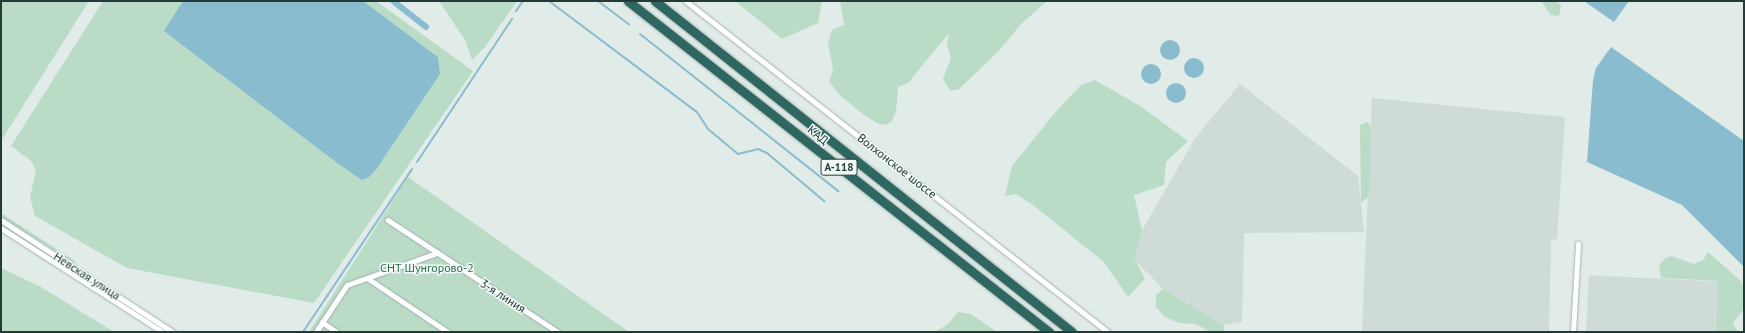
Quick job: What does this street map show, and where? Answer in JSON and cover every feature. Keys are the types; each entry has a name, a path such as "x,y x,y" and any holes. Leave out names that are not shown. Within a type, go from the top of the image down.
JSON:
{"highway":[{"name":"КАД","path":"628,1 1049,332"},
{"name":"КАД","path":"655,1 1072,332"}],"street":[{"name":"Волхонское шоссе","path":"686,1 1108,332"},
{"name":"Невская улица","path":"1,220 174,332"},
{"name":"3-я линия","path":"388,220 558,332"},
{"name":"Невская улица","path":"1,228 163,332"},
{"path":"1573,332 1578,244"},
{"path":"316,332 347,285 369,279 437,252"},
{"path":"369,279 448,332"},
{"path":"322,322 337,332"}],"shaded area":[{"path":"1240,84 1358,176 1364,232 1244,233 1242,322 1224,325 1163,289 1135,260 1142,230 1196,137"},
{"path":"1372,98 1565,117 1557,239 1551,240 1549,332 1362,332"},
{"path":"1589,275 1719,282 1716,332 1586,332"}],"green space":[{"path":"1,1 89,1 1,141"},
{"path":"103,1 217,1 220,74 337,163 362,179 438,57 363,1 376,1 473,71 314,303 127,268 35,216 30,197 36,170 31,161 11,146"},
{"path":"439,1 517,1 485,47 472,60 465,40"},
{"path":"735,1 822,1 818,23 782,39"},
{"path":"840,1 1047,1 1020,25 998,52 958,90 950,90 943,79 951,58 947,45 949,33 908,83 898,87 896,112 892,121 886,125 877,123 863,114 842,97 829,82 833,70 828,43 832,30 844,25"},
{"path":"1541,1 1557,1 1561,6 1559,16 1551,15"},
{"path":"1095,80 1140,106 1188,141 1166,162 1164,185 1134,195 1142,230 1135,260 1145,279 1128,297 1104,262 1033,205 1016,194 1005,196 1012,166 1058,109 1081,85"},
{"path":"1367,122 1371,127 1369,196 1361,203 1360,125"},
{"name":"СНТ Шунгорово-2","path":"408,177 629,332 309,332"},
{"path":"1,213 75,261 74,263 1,217"},
{"path":"1708,252 1741,281 1744,287 1744,309 1733,323 1738,332 1716,332 1718,281 1661,278 1659,265 1666,258 1671,256 1694,264 1703,260"},
{"path":"1,268 41,287 114,332 1,332"},
{"path":"1163,289 1224,325 1224,331 1210,332 1196,324 1179,323 1165,317 1156,307 1156,295"},
{"path":"958,312 971,314 997,332 935,332 948,324"}],"water":[{"path":"183,1 363,1 438,57 440,74 377,168 369,177 362,180 337,163 164,31"},
{"path":"1584,1 1629,1 1614,22"},
{"path":"1166,40 1174,40 1180,46 1180,54 1174,60 1166,60 1160,54 1160,46"},
{"path":"1611,47 1744,141 1744,267 1682,205 1587,162 1593,80 1596,68"},
{"path":"1190,58 1198,58 1204,64 1204,72 1198,78 1190,78 1184,72 1184,64"},
{"path":"1147,64 1155,64 1161,70 1161,78 1155,84 1147,84 1141,78 1141,70"},
{"path":"1172,83 1180,83 1186,89 1186,97 1180,103 1172,103 1166,97 1166,89"}],"waterway":[{"path":"393,1 426,27"},
{"path":"516,11 523,1"},
{"path":"549,1 697,112 708,129 738,154 758,149 767,153 824,201"},
{"path":"598,1 629,24"},
{"path":"417,162 512,19"},
{"path":"640,34 838,191"},
{"path":"303,332 412,169"}]}
